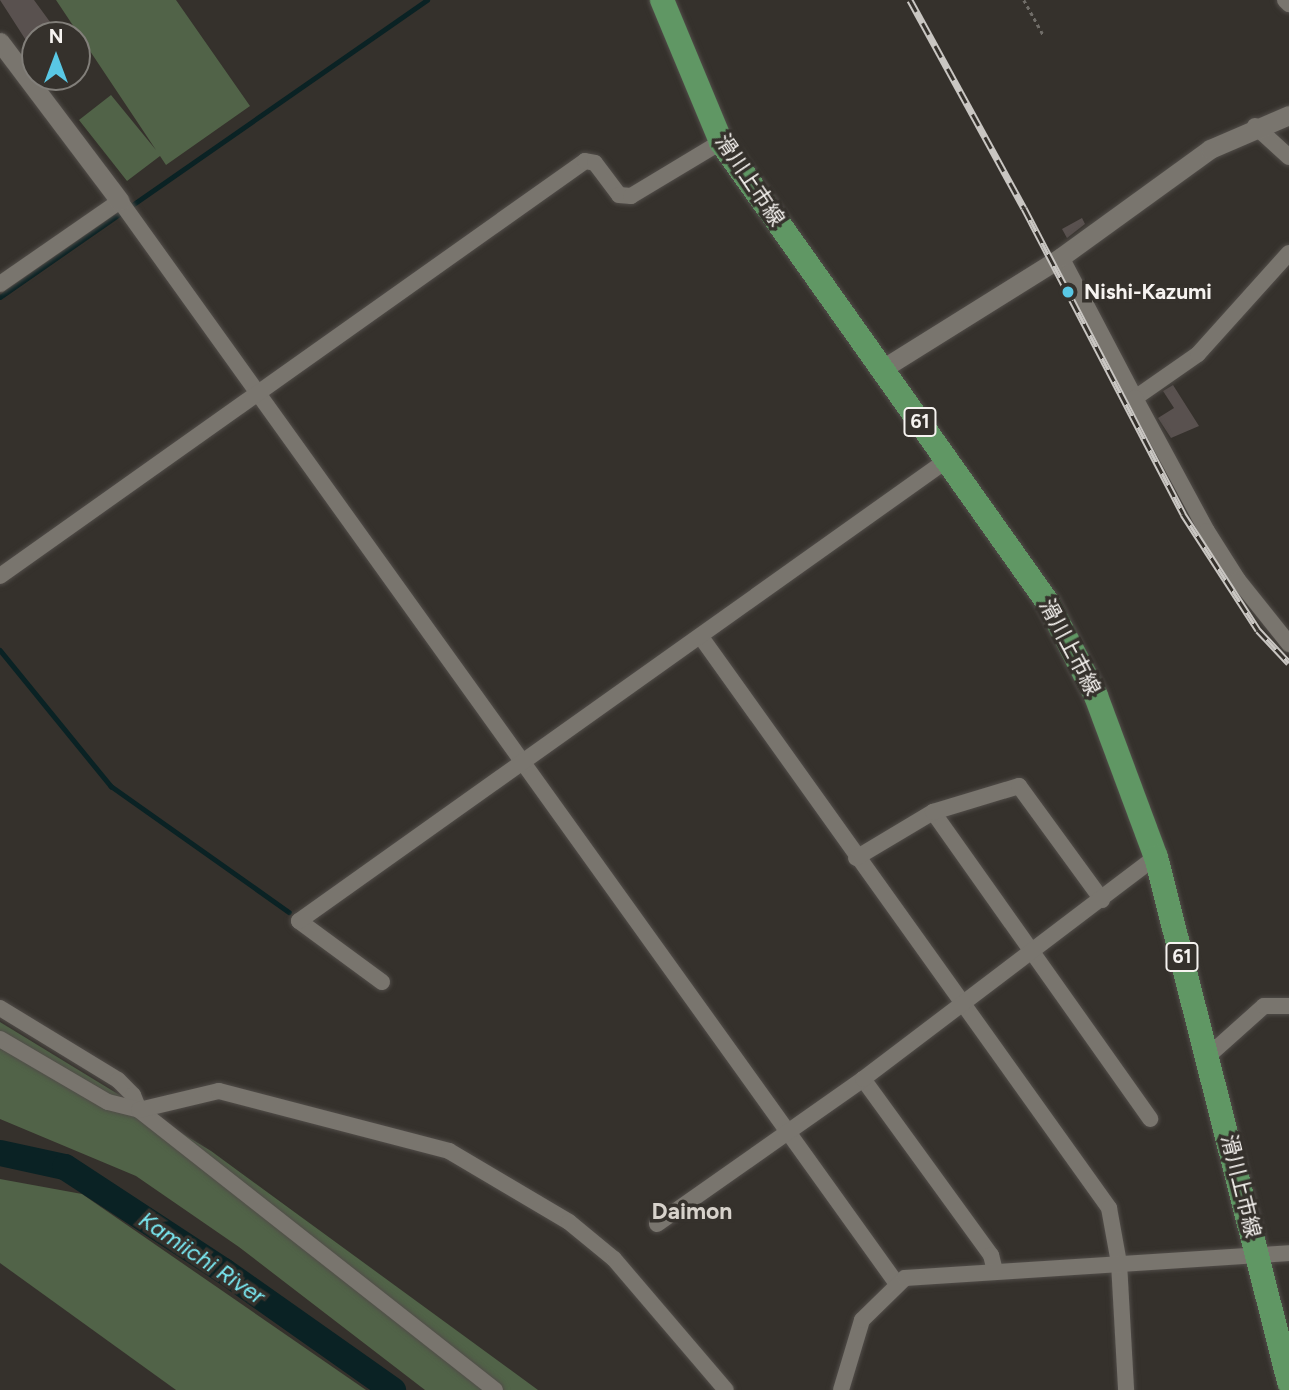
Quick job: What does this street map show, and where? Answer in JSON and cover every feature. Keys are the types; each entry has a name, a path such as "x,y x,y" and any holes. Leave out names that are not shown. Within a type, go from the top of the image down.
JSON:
{"main road":[{"name":"滑川上市線","path":"662,0 720,142 947,460 1063,630 1113,736 1156,857 1289,1382"}],"street":[{"path":"1285,0 1289,4"},
{"path":"0,42 260,394 897,1284"},
{"path":"882,369 1061,257 1210,149 1255,126 1289,115"},
{"path":"1255,126 1289,157"},
{"path":"0,576 585,161 595,163 619,195 631,196 720,142"},
{"path":"0,284 120,201"},
{"path":"1135,398 1198,354 1289,253"},
{"path":"1061,257 1219,551 1289,644"},
{"path":"382,982 299,921 947,460"},
{"path":"701,637 961,1006 1109,1208 1119,1264 1126,1390"},
{"path":"856,858 933,812 1019,786 1102,900"},
{"path":"933,812 1035,952 1150,1119"},
{"path":"657,1224 863,1079 1035,952 1156,857"},
{"path":"1208,1056 1264,1006 1289,1006"},
{"path":"0,1008 118,1080 134,1095 139,1110"},
{"path":"0,1039 108,1102 139,1110 495,1390"},
{"path":"863,1079 990,1255 995,1271"},
{"path":"139,1110 219,1091 449,1151 569,1222 614,1259 726,1390"},
{"path":"841,1390 862,1320 897,1284 912,1277 1289,1254"}],"path":[{"path":"1024,0 1043,34"}],"green space":[{"path":"56,0 176,0 250,106 166,165 160,156 127,181 79,120 111,95 156,150 91,52 91,21 70,21"},
{"path":"0,1022 211,1151 538,1390 425,1390 239,1247 136,1176 0,1119"},
{"path":"0,1179 82,1194 366,1390 176,1390 0,1263"}],"building":[{"path":"0,0 34,0 49,21 21,21 21,33"},
{"path":"1082,218 1085,224 1067,238 1062,229"},
{"path":"1173,385 1199,426 1171,438 1158,418 1174,408 1163,391"}],"waterway":[{"path":"0,297 427,0"},
{"path":"0,650 111,786 289,912"},
{"name":"Kamiichi River","path":"0,1153 65,1167 224,1271 393,1390"}],"railway":[{"path":"910,0 1024,208 1183,514 1258,630 1289,663"}],"place":[{"name":"Nishi-Kazumi","path":"1068,292"}],"district":[{"name":"Daimon","path":"692,1211"}]}
